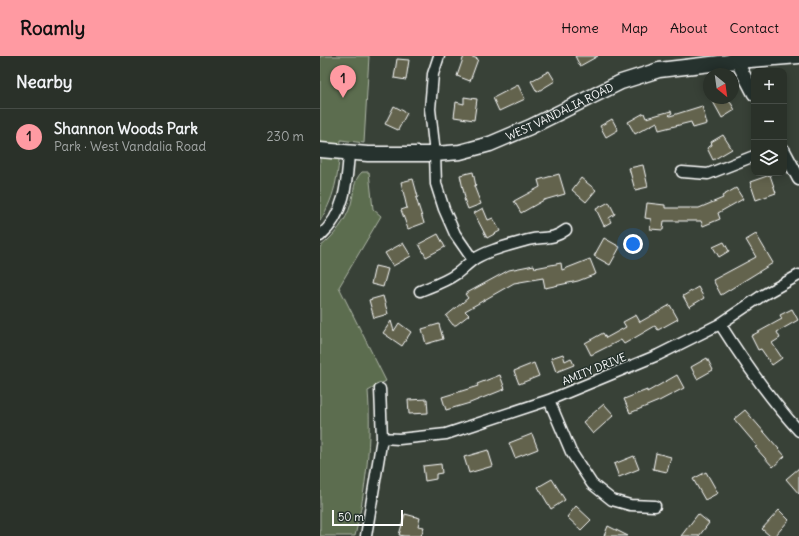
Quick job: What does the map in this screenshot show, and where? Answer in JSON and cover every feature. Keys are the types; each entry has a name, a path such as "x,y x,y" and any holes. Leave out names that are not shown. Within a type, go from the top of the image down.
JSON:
{"main road":[{"name":"WEST VANDALIA ROAD","path":"320,150 368,154 435,154 460,152 490,144 530,128 621,82 660,70 735,58 799,56"}],"street":[{"path":"439,56 433,74 430,109 435,154 436,184 444,209 455,234 473,260"},
{"path":"735,58 751,88"},
{"path":"320,236 336,218 343,200 347,183 349,152"},
{"path":"682,172 708,174 751,157"},
{"path":"787,157 799,179"},
{"path":"420,291 443,282 457,274 473,260 486,253 530,239 547,238 558,235 566,230"},
{"name":"AMITY DRIVE","path":"382,438 399,440 446,434 549,400 658,356 720,324 799,275"},
{"path":"720,324 746,364 799,432"},
{"path":"366,536 382,438 380,389"},
{"path":"549,400 571,452 592,484 612,500 630,505 655,506"}],"green space":[{"path":"320,56 369,56 364,143 341,140 336,182 326,211 320,221"},
{"path":"362,172 369,172 373,209 381,216 339,287 386,381 368,391 369,446 365,482 355,536 320,536 320,247 335,233 343,222 351,204 355,183"}],"building":[{"path":"464,56 470,56 478,59 470,81 457,76"},
{"path":"575,56 598,56 580,66"},
{"path":"397,59 409,60 406,80 394,78"},
{"path":"549,71 555,81 537,92 531,81"},
{"path":"518,85 525,99 499,111 493,98"},
{"path":"464,97 477,99 474,120 454,117 456,102 464,104"},
{"path":"714,104 732,104 735,110 722,118"},
{"path":"394,106 407,113 398,130 385,124"},
{"path":"702,106 707,124 693,128 691,122 659,130 657,122 635,134 628,122 644,113 646,118 671,111 672,113 669,115 670,116"},
{"path":"612,119 618,130 606,137 600,126"},
{"path":"723,135 732,149 713,160 707,148 712,145 711,142"},
{"path":"643,165 648,187 635,190 629,168"},
{"path":"473,172 476,186 474,186 481,204 468,209 464,199 460,175"},
{"path":"559,174 565,194 544,200 521,213 514,201 540,187 538,180"},
{"path":"770,176 776,193 756,200 750,182"},
{"path":"581,178 596,190 586,202 572,190"},
{"path":"413,179 418,197 416,198 424,223 408,229 401,210 407,208 401,182"},
{"path":"736,188 743,199 718,213 720,219 703,226 701,221 664,221 663,230 650,229 651,219 645,218 647,203 665,205 665,208 699,208 723,198 722,196"},
{"path":"609,202 615,214 609,218 611,222 604,226 596,209"},
{"path":"483,208 488,220 493,218 500,231 487,238 474,213"},
{"path":"438,234 445,247 426,257 419,244"},
{"path":"756,234 773,263 721,295 713,280 756,257 746,240"},
{"path":"604,238 620,247 610,265 594,256"},
{"path":"724,242 729,251 719,257 713,247"},
{"path":"403,243 411,256 393,266 385,253"},
{"path":"590,259 596,274 578,281 545,288 543,278 514,283 465,311 469,315 456,325 453,325 446,316 468,298 465,294 509,270 534,265 535,268 561,263 562,270"},
{"path":"375,266 388,269 383,287 371,284"},
{"path":"698,287 704,298 689,307 683,296"},
{"path":"383,296 388,314 374,318 369,300"},
{"path":"670,305 678,319 658,330 655,326 624,344 621,340 591,355 585,343 603,333 606,338 626,327 623,322 636,315 640,322"},
{"path":"792,309 798,320 777,332 780,338 772,343 782,358 772,365 761,349 758,350 751,336 782,319 780,315"},
{"path":"391,321 394,331 399,323 411,332 402,346 383,333"},
{"path":"439,324 443,339 426,344 422,329"},
{"path":"563,354 565,361 571,358 574,365 556,372 551,358"},
{"path":"707,358 713,370 697,379 691,367"},
{"path":"534,363 539,376 519,384 514,371"},
{"path":"500,375 505,389 470,403 446,410 442,397 478,386 477,384"},
{"path":"677,375 684,388 659,401 630,413 624,399 647,390 647,392"},
{"path":"427,399 428,413 409,414 408,400"},
{"path":"604,404 614,415 593,434 583,422"},
{"path":"745,410 785,456 773,467 755,447 757,446 734,419"},
{"path":"532,434 538,449 515,458 509,443"},
{"path":"488,450 493,466 469,473 464,457"},
{"path":"656,453 671,457 667,472 653,469"},
{"path":"634,456 639,469 619,477 614,464"},
{"path":"441,464 442,473 436,474 436,479 425,481 423,466"},
{"path":"799,468 799,494 786,479"},
{"path":"706,472 718,493 705,500 693,479"},
{"path":"552,479 565,500 551,509 538,487"},
{"path":"576,506 591,520 581,530 567,517"},
{"path":"779,510 789,520 775,536 770,536 762,529"},
{"path":"405,514 420,518 418,526 424,527 421,536 399,535"},
{"path":"698,514 709,523 699,536 681,536"},
{"path":"608,526 628,536 604,536"}],"place":[{"name":"Shannon Woods Park","path":"343,98"}]}
